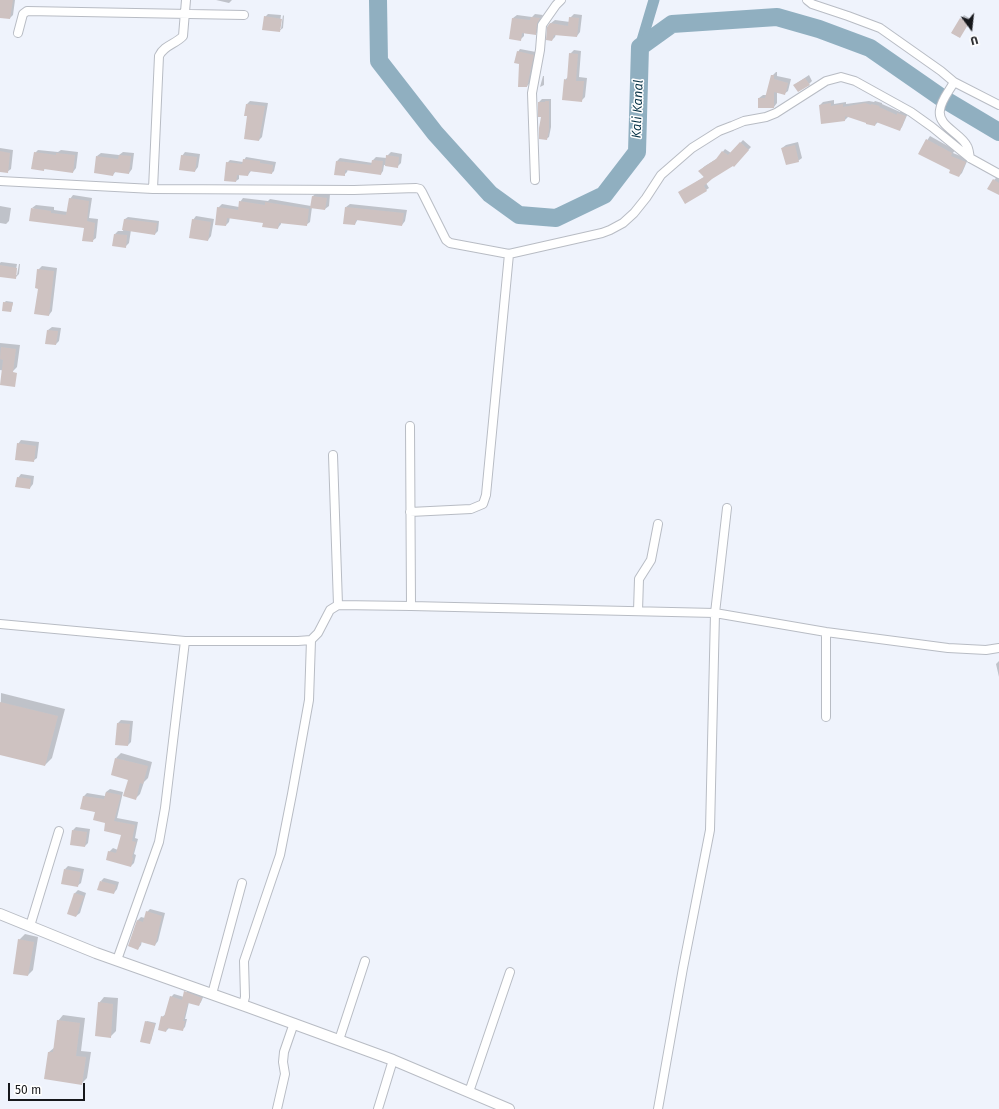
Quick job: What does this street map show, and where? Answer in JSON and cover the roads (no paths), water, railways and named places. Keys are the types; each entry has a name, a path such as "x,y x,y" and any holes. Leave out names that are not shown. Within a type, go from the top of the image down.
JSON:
{"street":[{"path":"153,189 159,56 165,47 183,36 186,0"},
{"path":"535,180 532,93 540,50 542,25 561,0"},
{"path":"807,0 812,4 880,28 941,70 952,85 999,105"},
{"path":"18,32 23,14 27,11 244,15"},
{"path":"0,181 153,189 354,190 416,188 420,189 422,192 446,240 450,243 508,254 602,233 616,226 634,213 646,198 660,175 692,148 719,131 744,121 766,117 776,113 826,81 841,77 855,81 904,108 932,127 970,158 999,174"},
{"path":"952,85 939,110 941,118 946,125 959,135 967,146 970,158"},
{"path":"410,512 471,509 483,504 486,495 508,254"},
{"path":"410,426 411,606"},
{"path":"333,455 338,605"},
{"path":"658,1109 683,968 710,830 715,612 727,508"},
{"path":"638,611 639,579 651,560 658,524"},
{"path":"0,624 185,641 298,641 311,640 318,633 330,610 338,605 715,612 826,632 948,648 986,650 999,648"},
{"path":"826,632 826,717"},
{"path":"243,1005 245,957 280,855 292,794 309,700 311,640"},
{"path":"117,960 159,842 165,808 185,641"},
{"path":"30,926 59,831"},
{"path":"212,994 242,883"},
{"path":"0,914 96,953 294,1023 393,1060 508,1109"},
{"path":"339,1040 365,961"},
{"path":"469,1092 510,972"},
{"path":"277,1109 285,1074 283,1062 284,1052 294,1023"},
{"path":"378,1109 393,1060"}],"waterway":[{"name":"Kali Kanal","path":"378,0 379,61 435,133 490,194 519,215 556,218 604,195 637,152 640,47 672,24 777,17 819,29 870,48 942,98 999,132"},
{"path":"640,47 654,0"}]}
